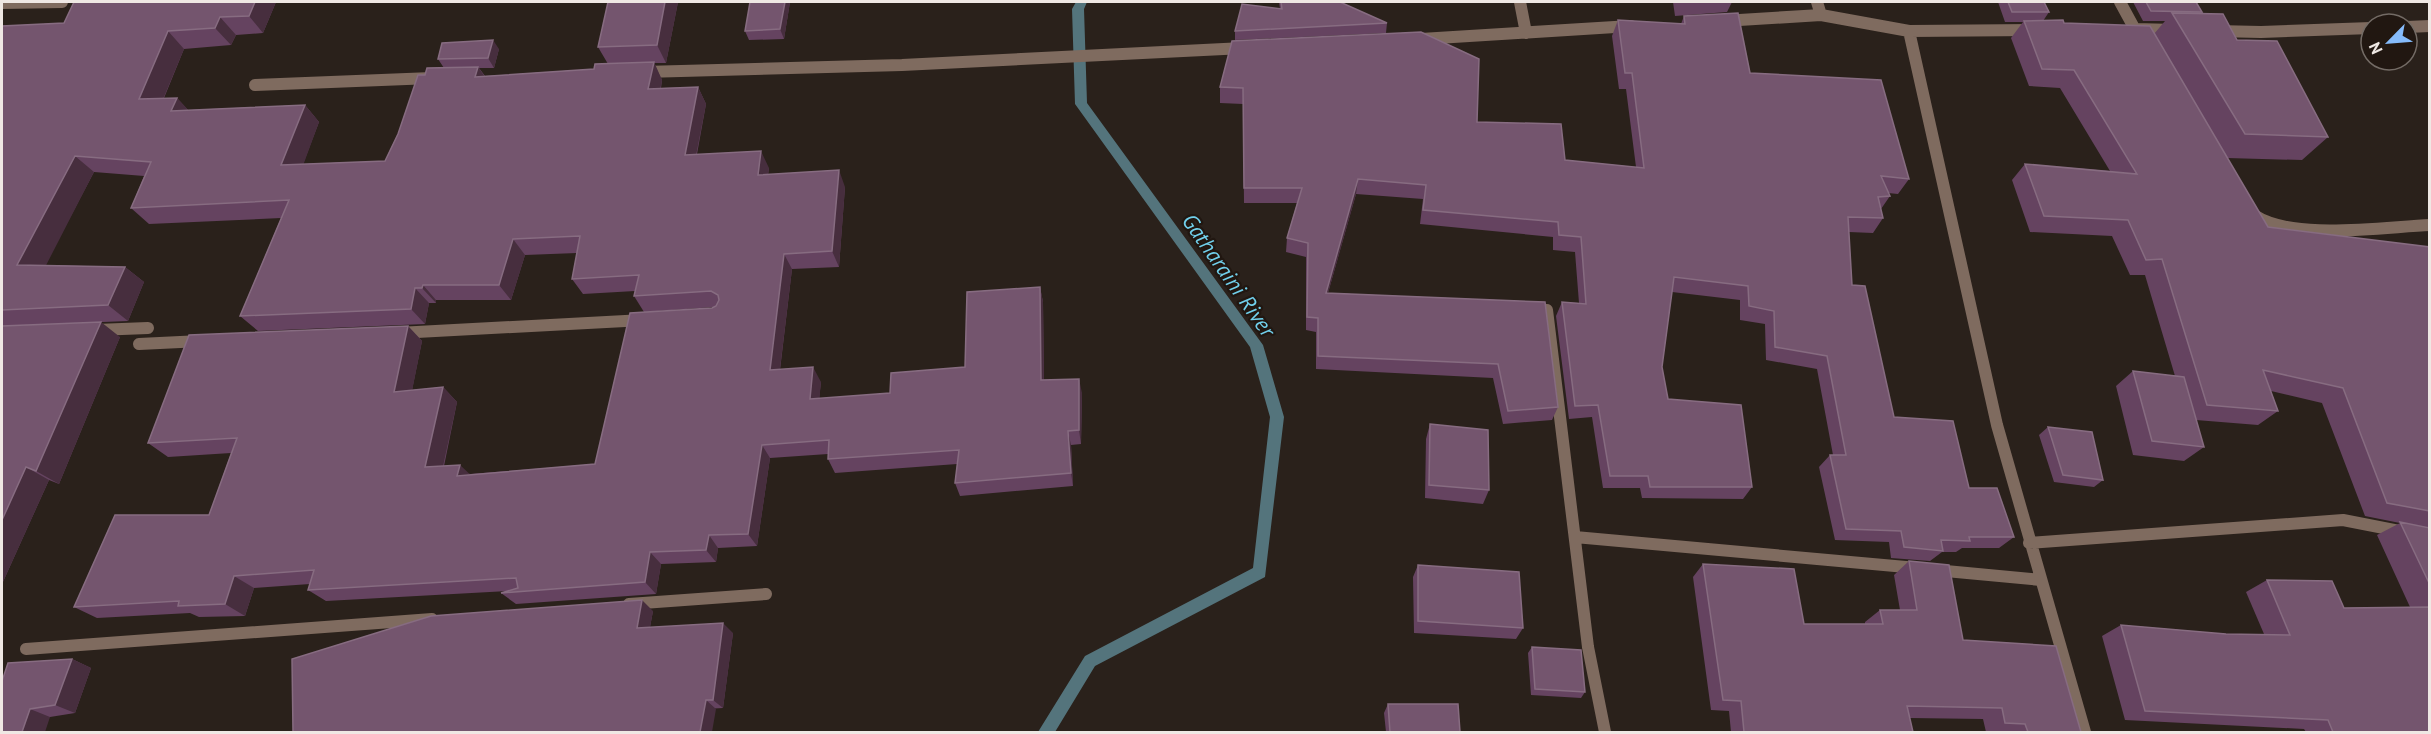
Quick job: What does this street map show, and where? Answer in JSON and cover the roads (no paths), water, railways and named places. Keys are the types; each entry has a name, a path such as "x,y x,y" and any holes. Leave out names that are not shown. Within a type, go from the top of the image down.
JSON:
{"street":[{"path":"2,3 62,2"},
{"path":"1520,2 1526,33"},
{"path":"1816,2 1821,15"},
{"path":"2120,2 2129,29 2146,49"},
{"path":"1715,21 1821,15 1909,31 2042,30"},
{"path":"1406,40 1644,26"},
{"path":"2204,31 2261,32 2359,28"},
{"path":"2129,29 2181,30"},
{"path":"1909,31 1996,425 2085,732"},
{"path":"631,72 902,65 1255,47"},
{"path":"255,85 442,77"},
{"path":"2242,205 2264,222 2282,229 2300,231 2430,225"},
{"path":"1547,310 1588,647 1605,732"},
{"path":"384,334 662,318"},
{"path":"80,331 148,328"},
{"path":"139,344 209,341"},
{"path":"2029,543 2343,520 2430,537"},
{"path":"1575,537 2041,579"},
{"path":"612,606 766,594"},
{"path":"26,649 447,618"}],"waterway":[{"name":"Gatharaini River","path":"1046,732 1090,661 1260,572 1277,417 1256,345 1081,104 1078,9 1081,2"}]}
